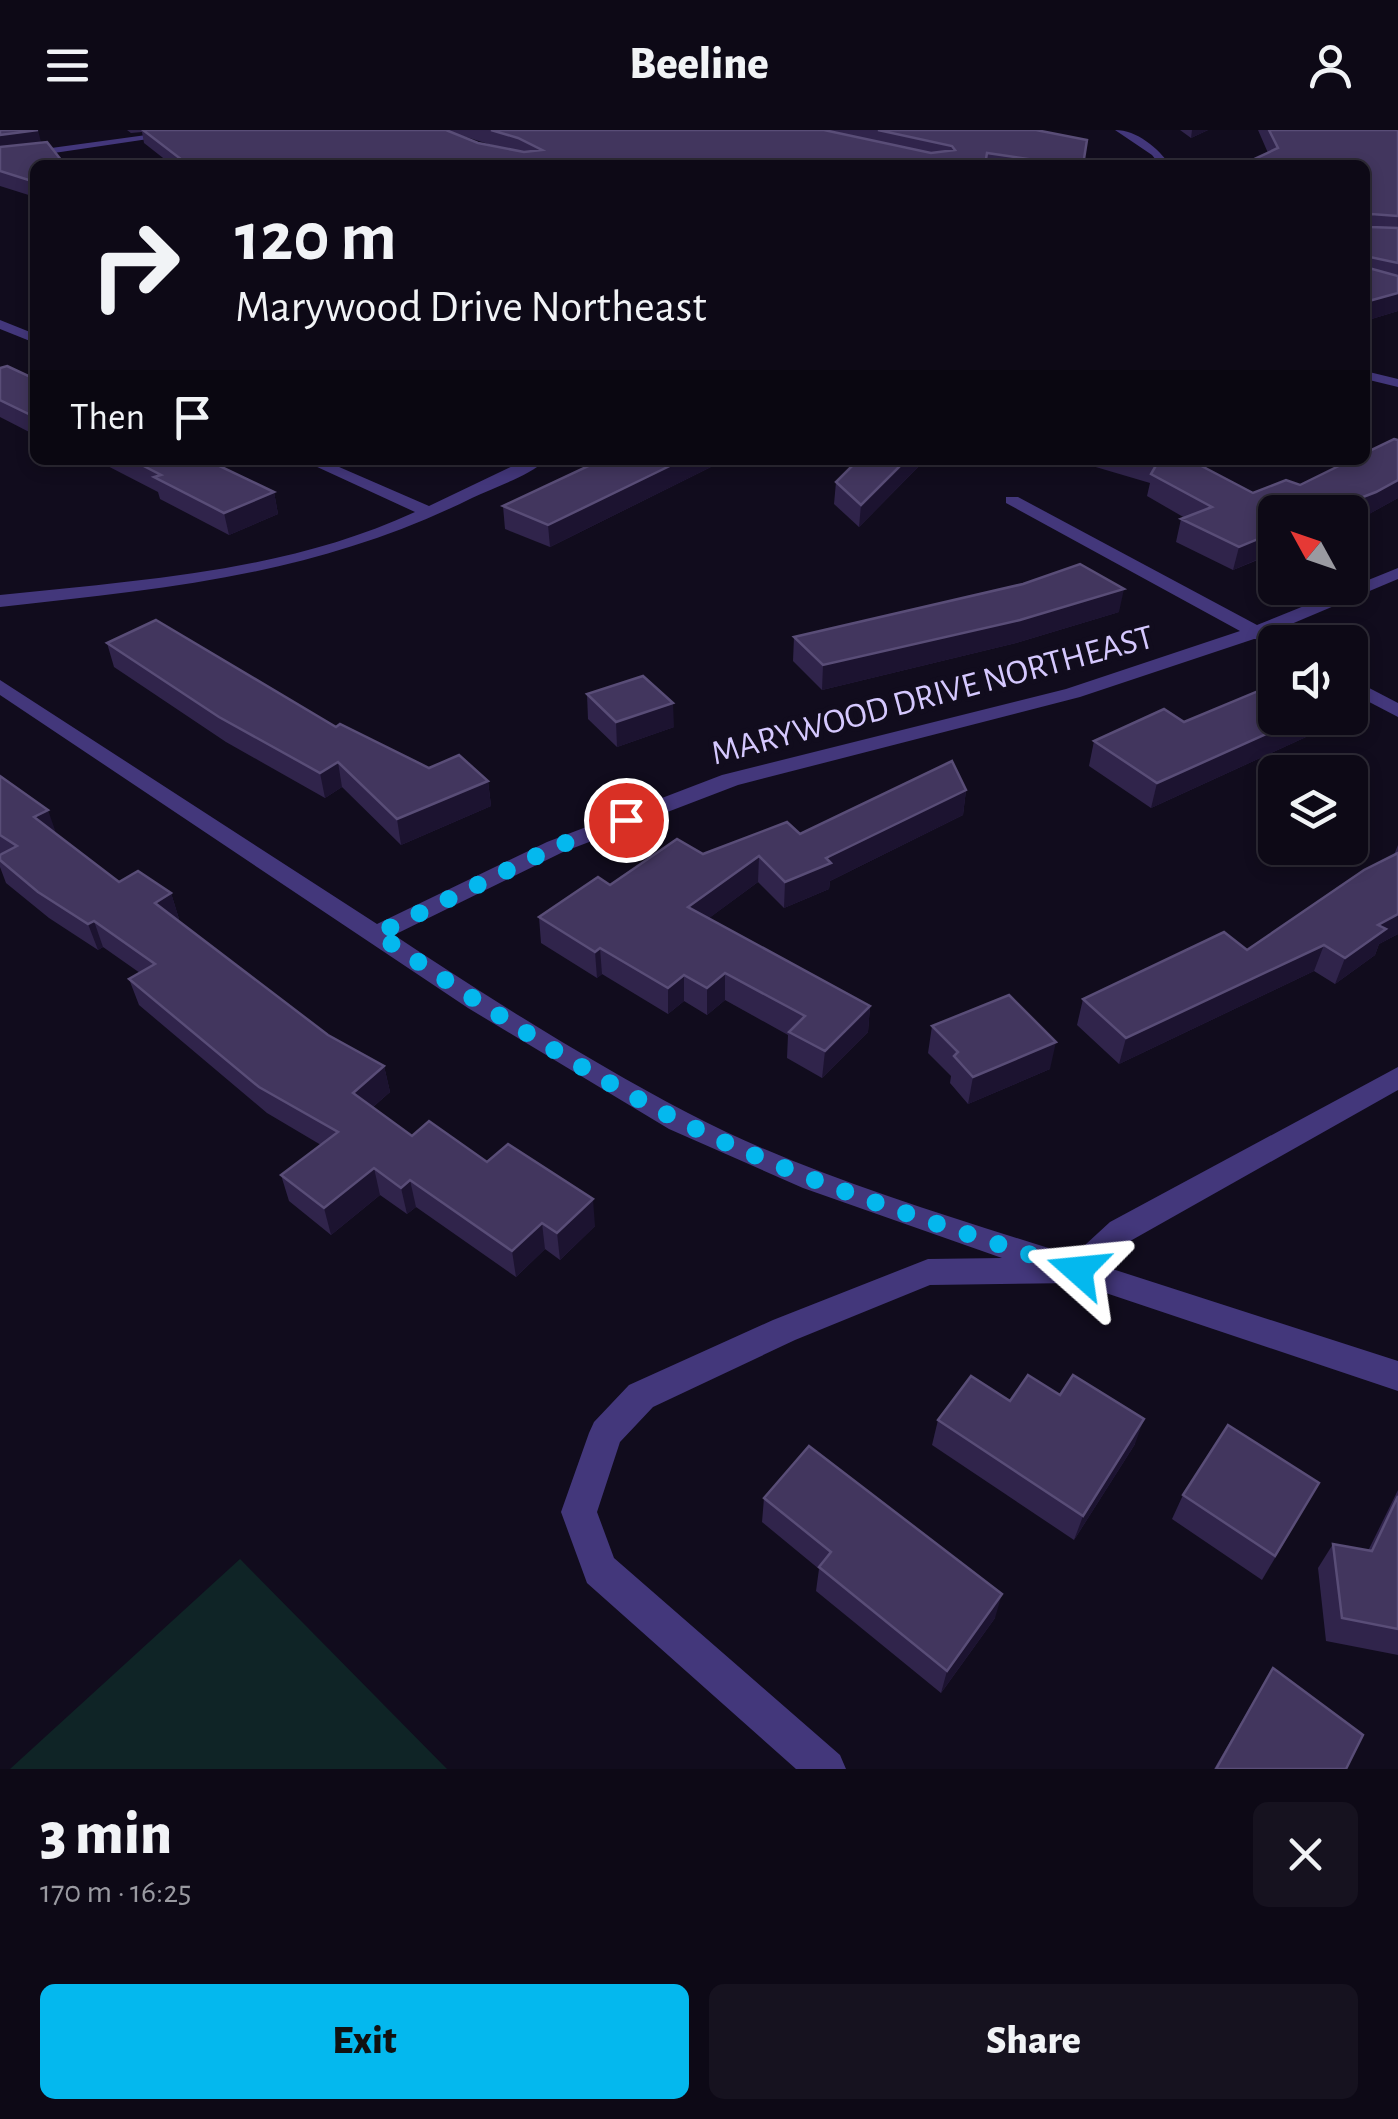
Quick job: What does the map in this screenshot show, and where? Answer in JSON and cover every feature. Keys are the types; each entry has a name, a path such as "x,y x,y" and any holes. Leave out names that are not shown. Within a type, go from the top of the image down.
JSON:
{"street":[{"path":"0,158 204,130"},
{"path":"1120,130 1161,160"},
{"path":"93,147 106,158"},
{"path":"0,324 30,338"},
{"path":"1370,376 1398,383"},
{"path":"321,465 426,511"},
{"path":"0,602 243,571 365,539 527,465"},
{"path":"1012,500 1258,634"},
{"name":"MARYWOOD DRIVE NORTHEAST","path":"1292,625 1398,573"},
{"name":"MARYWOOD DRIVE NORTHEAST","path":"377,934 555,847 730,780 1073,693 1258,640"},
{"path":"0,686 477,1002 679,1120 813,1180 1398,1376"},
{"path":"1368,694 1398,711"},
{"path":"826,1769 600,1570 579,1512 606,1433 641,1396 784,1330 928,1272 1078,1270 1121,1232 1398,1077"}],"green space":[{"path":"240,1559 447,1769 10,1769"}],"building":[{"path":"0,130 38,130 0,135"},
{"path":"143,130 446,130 478,143 524,152 542,150 491,130 824,130 931,153 955,150 952,146 878,130 1036,130 1087,140 1084,160 1035,160 987,153 986,160 182,160"},
{"path":"1269,130 1398,130 1398,216 1370,215 1370,160 1252,160 1278,148"},
{"path":"47,142 61,160 30,160 30,180 0,171 0,147"},
{"path":"1370,227 1398,228 1398,263 1370,257"},
{"path":"1370,268 1398,276 1398,293 1370,301"},
{"path":"7,366 30,377 30,415 0,400 0,368"},
{"path":"1398,440 1398,480 1368,495 1258,495 1258,539 1239,547 1181,519 1212,507 1151,474 1156,465 1200,465 1253,493 1286,480 1300,485 1341,465 1370,465 1370,451"},
{"path":"142,465 217,465 274,492 224,513 154,477 161,475"},
{"path":"590,465 672,465 548,525 503,506"},
{"path":"853,465 901,465 861,505 836,482"},
{"path":"1080,564 1124,589 1020,620 823,665 794,637 1023,584"},
{"path":"156,620 336,727 340,724 429,768 459,755 488,781 397,819 338,762 320,773 219,717 107,643"},
{"path":"643,676 673,703 616,722 587,694"},
{"path":"1258,691 1258,735 1264,735 1157,783 1094,741 1164,709 1184,722"},
{"path":"952,761 966,790 826,858 831,863 785,882 759,856 688,907 870,1006 825,1051 789,1032 805,1016 725,973 707,988 684,975 668,988 600,948 595,952 539,917 598,877 610,885 677,839 703,854 787,822 800,834"},
{"path":"0,776 48,810 34,817 119,882 138,871 171,893 155,903 328,1035 384,1066 353,1093 412,1136 429,1121 487,1162 508,1144 593,1199 557,1233 542,1223 512,1251 410,1180 401,1188 374,1168 324,1208 281,1175 338,1132 259,1087 129,979 155,964 94,921 88,924 38,892 0,860 0,855 17,846 0,835"},
{"path":"1398,853 1398,914 1378,925 1386,929 1345,958 1324,945 1126,1038 1083,999 1224,932 1247,950 1364,870"},
{"path":"1009,995 1056,1042 973,1077 954,1056 958,1052 932,1026"},
{"path":"1028,1375 1060,1395 1073,1375 1144,1419 1083,1516 938,1420 971,1376 1010,1401"},
{"path":"1228,1425 1319,1483 1275,1556 1183,1495"},
{"path":"809,1446 1002,1594 947,1671 819,1567 831,1552 764,1498"},
{"path":"1398,1496 1398,1629 1342,1618 1333,1544 1372,1551"},
{"path":"1273,1668 1363,1735 1346,1769 1216,1769"}],"route":[{"path":"626,820 555,847 377,934 477,1002 679,1120 813,1180 1078,1270"}]}
